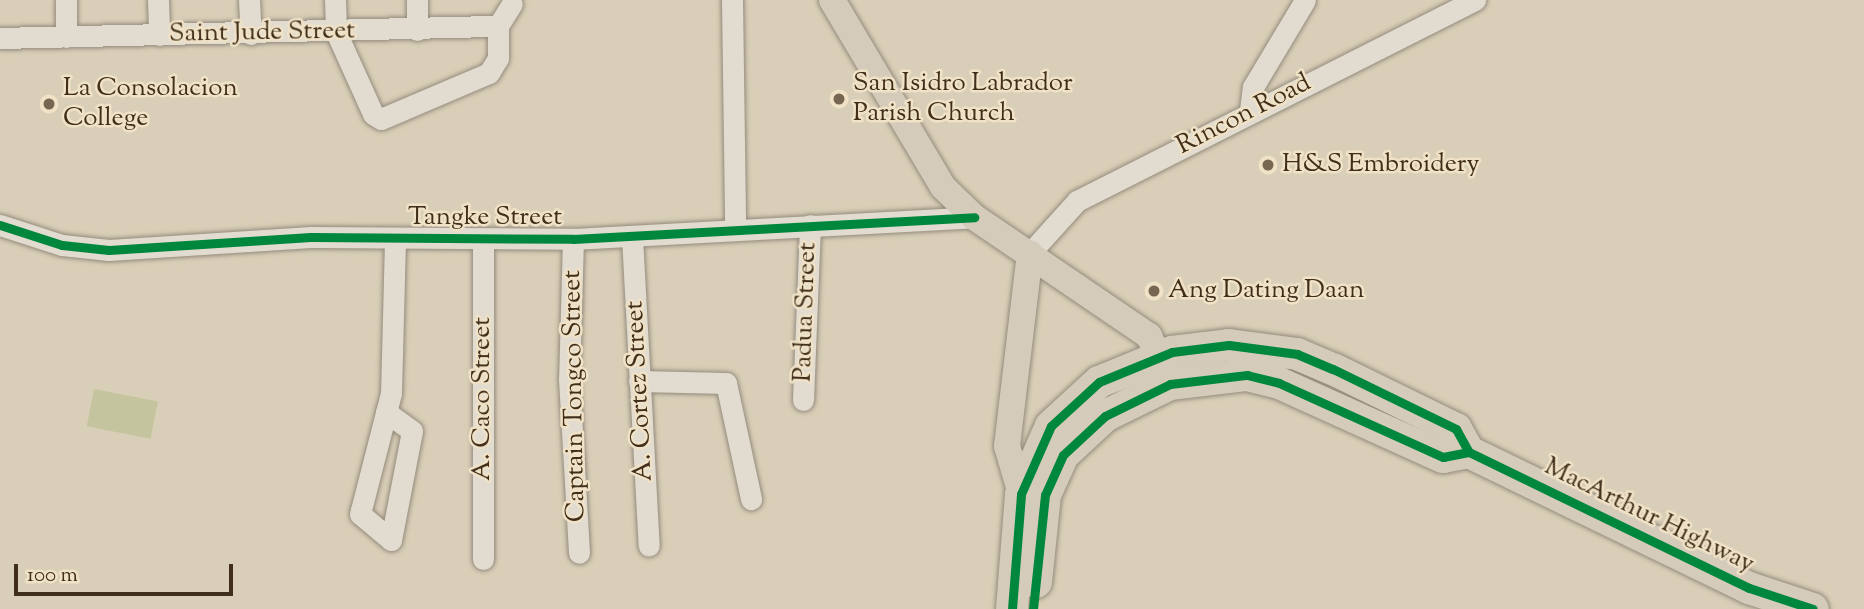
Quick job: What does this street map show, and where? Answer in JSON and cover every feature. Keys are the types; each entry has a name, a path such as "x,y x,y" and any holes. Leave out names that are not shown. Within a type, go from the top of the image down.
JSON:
{"highway":[{"name":"MacArthur Highway","path":"1023,605 1027,558 1021,494 1051,426 1099,382 1160,358 1229,345 1297,354 1456,429 1469,452 1749,588 1813,609"},
{"name":"MacArthur Highway","path":"1027,558 1045,495 1063,455 1105,416 1160,358"}],"main road":[{"path":"832,0 921,158 974,217 1030,253 1160,358"},
{"path":"1021,494 1007,446 1030,253"}],"street":[{"path":"66,0 66,37"},
{"path":"158,0 159,35"},
{"path":"249,0 251,34"},
{"path":"335,0 335,32 373,114 391,119 489,73 498,58 498,26 516,1"},
{"path":"417,0 417,30"},
{"path":"732,0 735,229"},
{"path":"1250,110 1253,87 1305,0"},
{"name":"Rincon Road","path":"1030,253 1077,201 1250,110 1475,0"},
{"name":"Saint Jude Street","path":"0,38 498,26"},
{"name":"Tangke Street","path":"0,225 62,245 109,250 311,237 632,237 974,217"},
{"name":"Padua Street","path":"803,400 810,225"},
{"name":"A. Cortez Street","path":"632,237 649,546"},
{"path":"386,412 412,431 395,536 383,535 360,510 386,412 395,239"},
{"name":"A. Caco Street","path":"483,239 483,559"},
{"name":"Captain Tongco Street","path":"573,239 569,379 579,553"},
{"path":"639,381 726,383 751,499"}],"green space":[{"path":"94,389 158,401 151,439 87,426"}],"cycle path":[{"path":"0,225 62,245 109,250 311,237 573,239 974,217"},
{"path":"1012,609 1021,494 1051,426 1099,382 1172,352 1229,345 1297,354 1333,369 1456,429 1469,452 1749,588 1813,609"},
{"path":"1033,609 1045,495 1063,455 1105,416 1170,384 1247,375 1279,383 1443,457 1469,452"}],"place":[{"name":"San Isidro Labrador Parish Church","path":"839,99"},
{"name":"La Consolacion College","path":"49,104"},
{"name":"H&S Embroidery","path":"1268,165"},
{"name":"Ang Dating Daan","path":"1154,291"}]}
